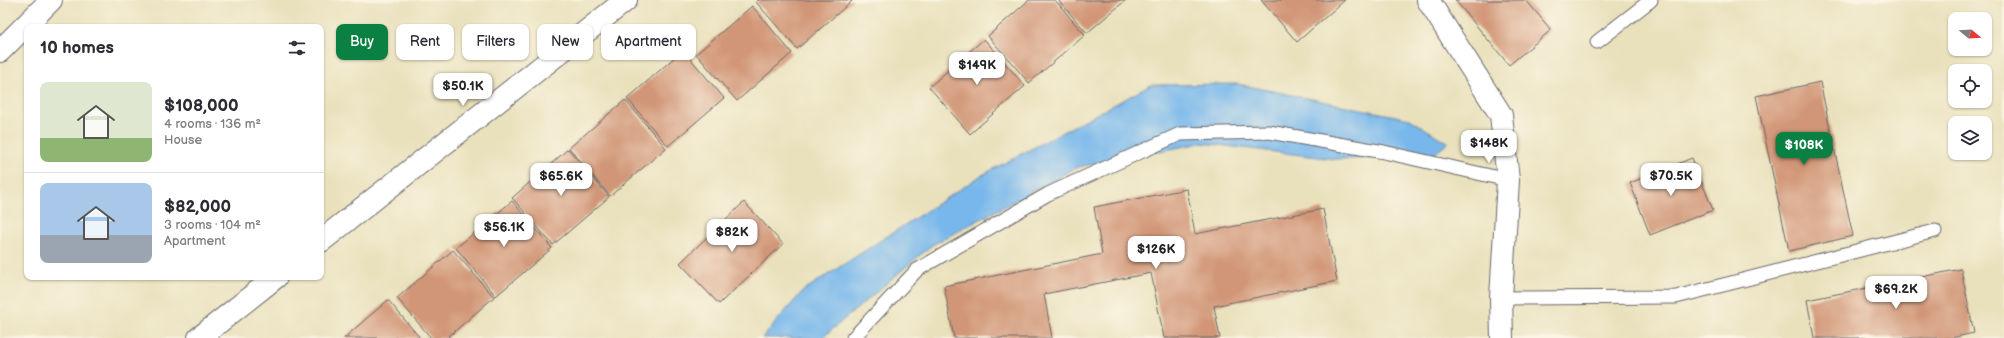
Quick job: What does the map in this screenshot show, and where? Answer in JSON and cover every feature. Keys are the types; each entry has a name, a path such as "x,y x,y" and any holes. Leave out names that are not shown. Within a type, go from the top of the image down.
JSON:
{"street":[{"path":"27,24 51,0"},
{"path":"324,239 626,0"},
{"path":"1428,0 1501,114 1508,180 1501,298 1502,338"},
{"path":"0,51 24,27"},
{"path":"199,338 272,280"}],"lane":[{"path":"1597,42 1650,0"},
{"path":"853,338 918,270 1048,194 1180,134 1269,132 1384,152 1508,180"},
{"path":"1501,298 1676,297 1935,231"}],"water":[{"path":"1238,84 1410,119 1448,143 1429,158 1334,159 1201,143 1078,167 932,245 822,338 762,338 804,290 982,175 1151,85"}],"building":[{"path":"758,0 852,1 797,49 756,2"},
{"path":"1029,0 1055,0 1085,35 1029,83 988,36"},
{"path":"1058,0 1126,0 1087,33"},
{"path":"1261,0 1345,0 1297,42"},
{"path":"1455,0 1526,0 1551,30 1509,65"},
{"path":"752,6 792,53 737,101 696,54"},
{"path":"984,39 1025,86 970,134 929,87"},
{"path":"672,60 692,60 724,98 668,146 627,99"},
{"path":"1820,82 1853,236 1789,251 1756,96"},
{"path":"625,100 666,148 610,196 569,148"},
{"path":"568,149 609,197 553,245 512,198"},
{"path":"1692,158 1713,210 1650,235 1630,183"},
{"path":"1187,189 1195,234 1323,209 1337,281 1214,306 1220,338 1164,338 1151,273 1044,294 1052,338 954,338 944,286 1102,254 1094,207"},
{"path":"512,201 552,248 496,296 456,248"},
{"path":"744,202 783,244 719,304 680,263"},
{"path":"453,250 494,297 447,338 431,338 397,298"},
{"path":"1961,269 1974,333 1951,338 1814,338 1807,300"},
{"path":"388,300 420,338 344,338"}]}
